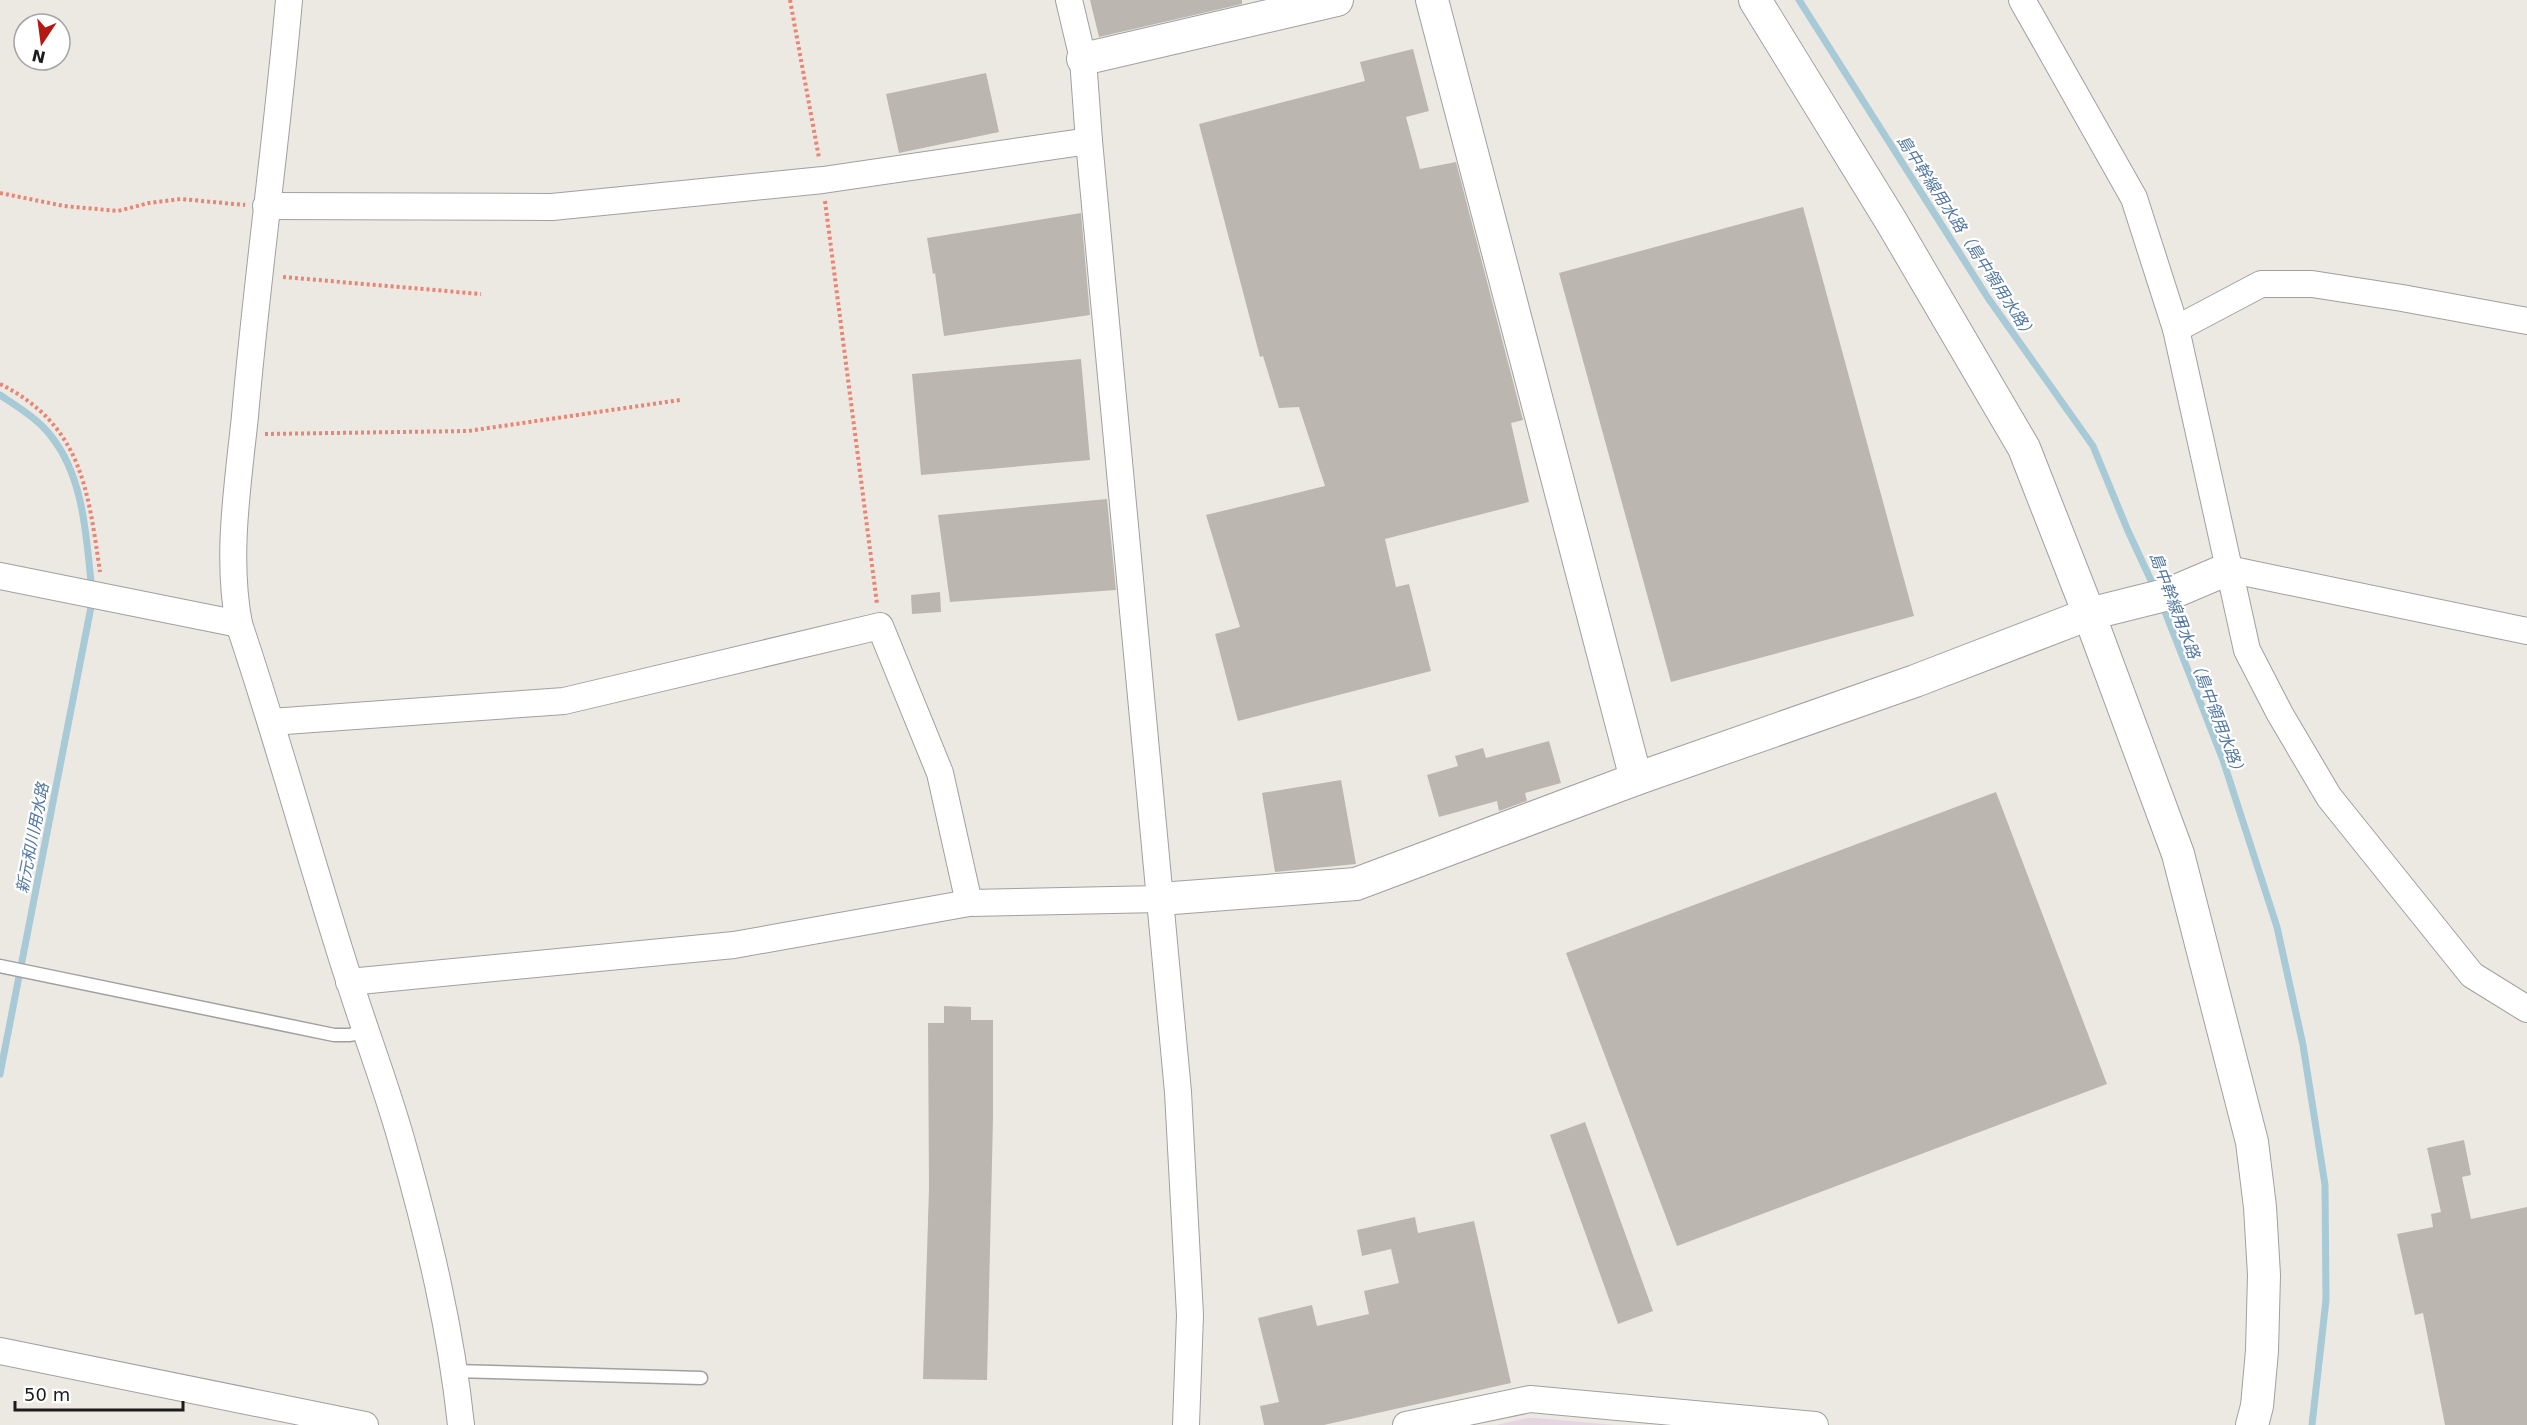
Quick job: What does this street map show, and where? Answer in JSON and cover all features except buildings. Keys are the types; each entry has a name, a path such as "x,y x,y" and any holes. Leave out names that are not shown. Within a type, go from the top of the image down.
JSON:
{"street":[{"path":"289,0 258,275 234,544 233,593 239,624 403,1145 436,1270 455,1371 461,1425"},
{"path":"1069,0 1083,59 1178,1092 1190,1315 1186,1425"},
{"path":"1083,59 1337,0"},
{"path":"1432,0 1636,779"},
{"path":"1755,0 1891,221 2024,448 2089,614 2178,854 2253,1142 2264,1275 2262,1351 2257,1406 2252,1425"},
{"path":"2022,0 2134,198 2176,329 2247,650 2280,714 2330,797 2472,975 2527,1009"},
{"path":"266,206 552,207 823,180 1089,141"},
{"path":"2176,329 2261,284 2312,284 2527,321"},
{"path":"350,982 734,945 969,903 1160,898 1356,884 1636,779 1915,681 2089,614 2169,594 2228,569 2527,631"},
{"path":"0,576 239,624"},
{"path":"271,722 564,701 880,626 940,773 969,903"},
{"path":"0,1351 366,1425"},
{"path":"1406,1425 1530,1399 1815,1425"}],"lane":[{"path":"0,966 334,1035 367,1032"},
{"path":"455,1371 701,1378"}],"path":[{"path":"790,0 823,180 880,626"},
{"path":"0,193 64,206 118,211 149,203 181,199 266,206"},
{"path":"258,275 481,294"},
{"path":"0,384 54,424 70,448 84,479 89,501 103,596"},
{"path":"243,434 468,431 680,400"}],"shaded area":[{"path":"1537,1418 1615,1425 1496,1425"}],"waterway":[{"name":"島中幹線用水路（島中領用水路）","path":"1799,0 1988,298 2093,446 2155,589"},
{"name":"新元和川用水路","path":"0,395 40,424 62,452 70,469 81,506 91,582"},
{"name":"島中幹線用水路（島中領用水路）","path":"2162,604 2223,760 2277,927 2303,1045 2325,1185 2326,1300 2312,1425"},
{"name":"新元和川用水路","path":"0,1074 91,607"}]}
